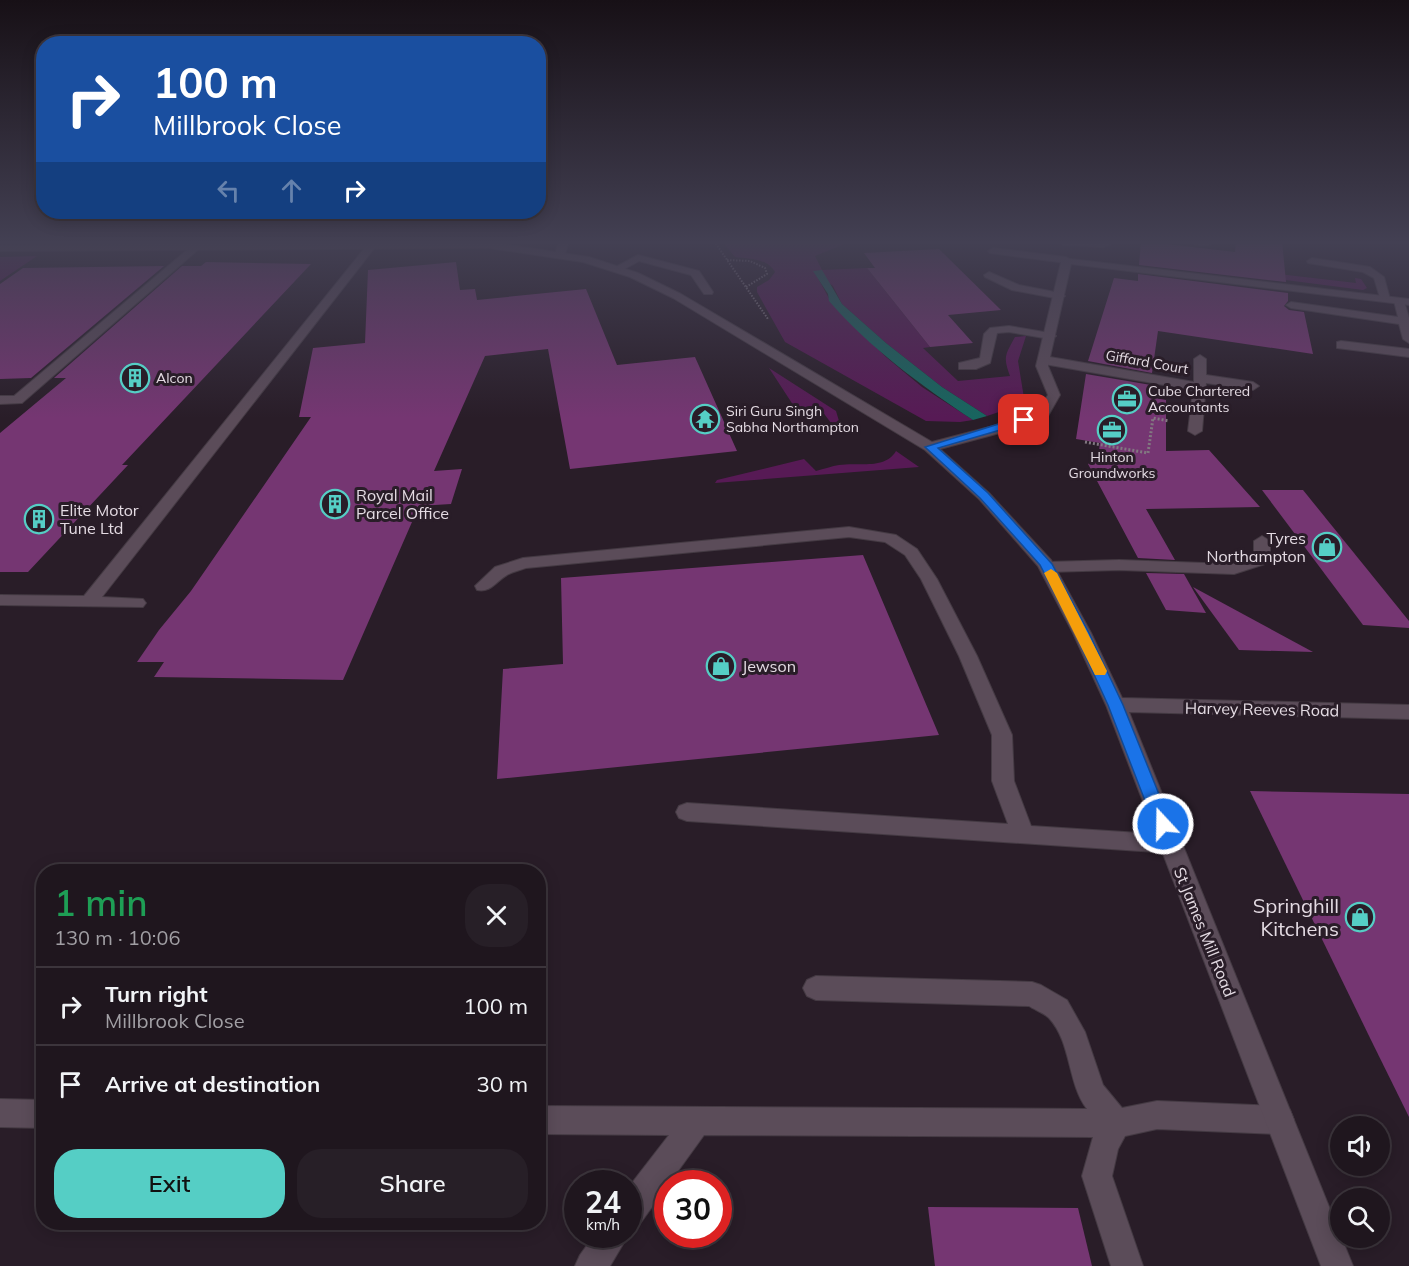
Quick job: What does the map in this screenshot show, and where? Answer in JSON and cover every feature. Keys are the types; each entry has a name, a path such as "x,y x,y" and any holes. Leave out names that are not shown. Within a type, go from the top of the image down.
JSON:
{"street":[{"path":"0,400 17,400 134,300"},
{"path":"89,602 328,300"},
{"name":"St James Mill Road","path":"684,300 930,447 984,496 1047,567 1116,705 1337,1266"},
{"path":"930,447 1006,427 1043,413 1054,395 1042,366 1058,300"},
{"path":"1404,302 1403,321 1409,339"},
{"path":"1291,306 1403,321"},
{"path":"963,366 976,365 986,360 990,334 994,330 1009,329 1050,336"},
{"path":"1341,345 1409,353"},
{"path":"1200,359 1200,382 1253,386"},
{"name":"Giffard Court","path":"1044,360 1200,382 1195,431"},
{"path":"483,586 501,571 523,563 849,532 890,538 911,552 929,579 968,656 1002,735 1003,781 1024,836"},
{"path":"1047,567 1234,569 1262,560 1262,541"},
{"path":"0,600 137,603"},
{"name":"Harvey Reeves Road","path":"1116,705 1409,712"},
{"path":"687,812 1171,844"},
{"path":"816,988 1032,994 1059,1009 1076,1041 1092,1093 1116,1123"},
{"path":"0,1113 36,1114"},
{"path":"546,1120 1116,1123 1156,1115 1280,1120"},
{"path":"642,1195 697,1121"},
{"path":"1116,1123 1104,1144 1097,1176 1127,1266"},
{"path":"591,1266 604,1248"}],"path":[{"path":"755,300 770,321"},
{"path":"1085,442 1148,453 1153,418 1169,421 1171,412"}],"shaded area":[{"path":"762,300 830,300 886,357 922,387 973,420 926,421 785,342"},
{"path":"840,300 893,300 930,347 923,348 958,381 1010,376 1006,364 1007,352 1015,337 1026,336 1018,361 1024,398 1008,409 987,416 942,387 886,343"},
{"path":"840,300 886,343 942,387 987,416 973,420 934,393 879,350 829,301"},
{"path":"769,368 836,411 839,421 834,427 822,411 799,414"},
{"path":"896,451 919,467 715,483 717,480 804,459 816,471 839,465 878,463 891,457"}],"building":[{"path":"0,300 124,300 31,378 0,379"},
{"path":"143,300 277,300 122,465 128,465 28,572 0,572 0,433 66,378 54,378"},
{"path":"367,300 591,300 617,365 695,357 737,451 570,469 548,349 485,356 434,471 462,469 451,504 419,506 343,680 154,677 164,662 137,662 159,630 191,591 311,417 299,417 313,348 365,343"},
{"path":"893,300 991,300 1001,310 948,315 973,343 930,347"},
{"path":"1107,300 1288,300 1284,306 1289,310 1304,312 1313,354 1158,331 1152,373 1088,361"},
{"path":"1086,374 1151,385 1149,397 1166,400 1166,451 1209,450 1260,507 1146,509 1175,560 1138,558 1088,464 1098,458 1100,443 1076,439"},
{"name":"Tyres Northampton","path":"1262,490 1303,490 1409,621 1409,628 1363,625"},
{"name":"Jewson","path":"863,555 939,735 497,779 503,669 563,664 561,578"},
{"path":"1146,573 1184,574 1206,613 1166,610"},
{"path":"1193,587 1313,652 1239,650"},
{"name":"Springhill Kitchens","path":"1250,791 1409,794 1409,1117 1371,1040"},
{"path":"928,1207 1078,1208 1092,1266 935,1266"}],"slow traffic":[{"path":"1051,573 1100,671"}],"place":[{"name":"Alcon","path":"135,378"},
{"name":"Cube Chartered Accountants","path":"1127,399"},
{"name":"Siri Guru Singh Sabha Northampton","path":"705,419"},
{"name":"Hinton Groundworks","path":"1112,430"},
{"name":"Royal Mail Parcel Office","path":"335,504"},
{"name":"Elite Motor Tune Ltd","path":"39,519"},
{"name":"Tyres Northampton","path":"1327,547"},
{"name":"Jewson","path":"721,666"},
{"name":"Springhill Kitchens","path":"1360,917"}],"route":[{"path":"1024,420 930,447 984,496 1045,564 1082,633 1116,705 1163,824"}]}
